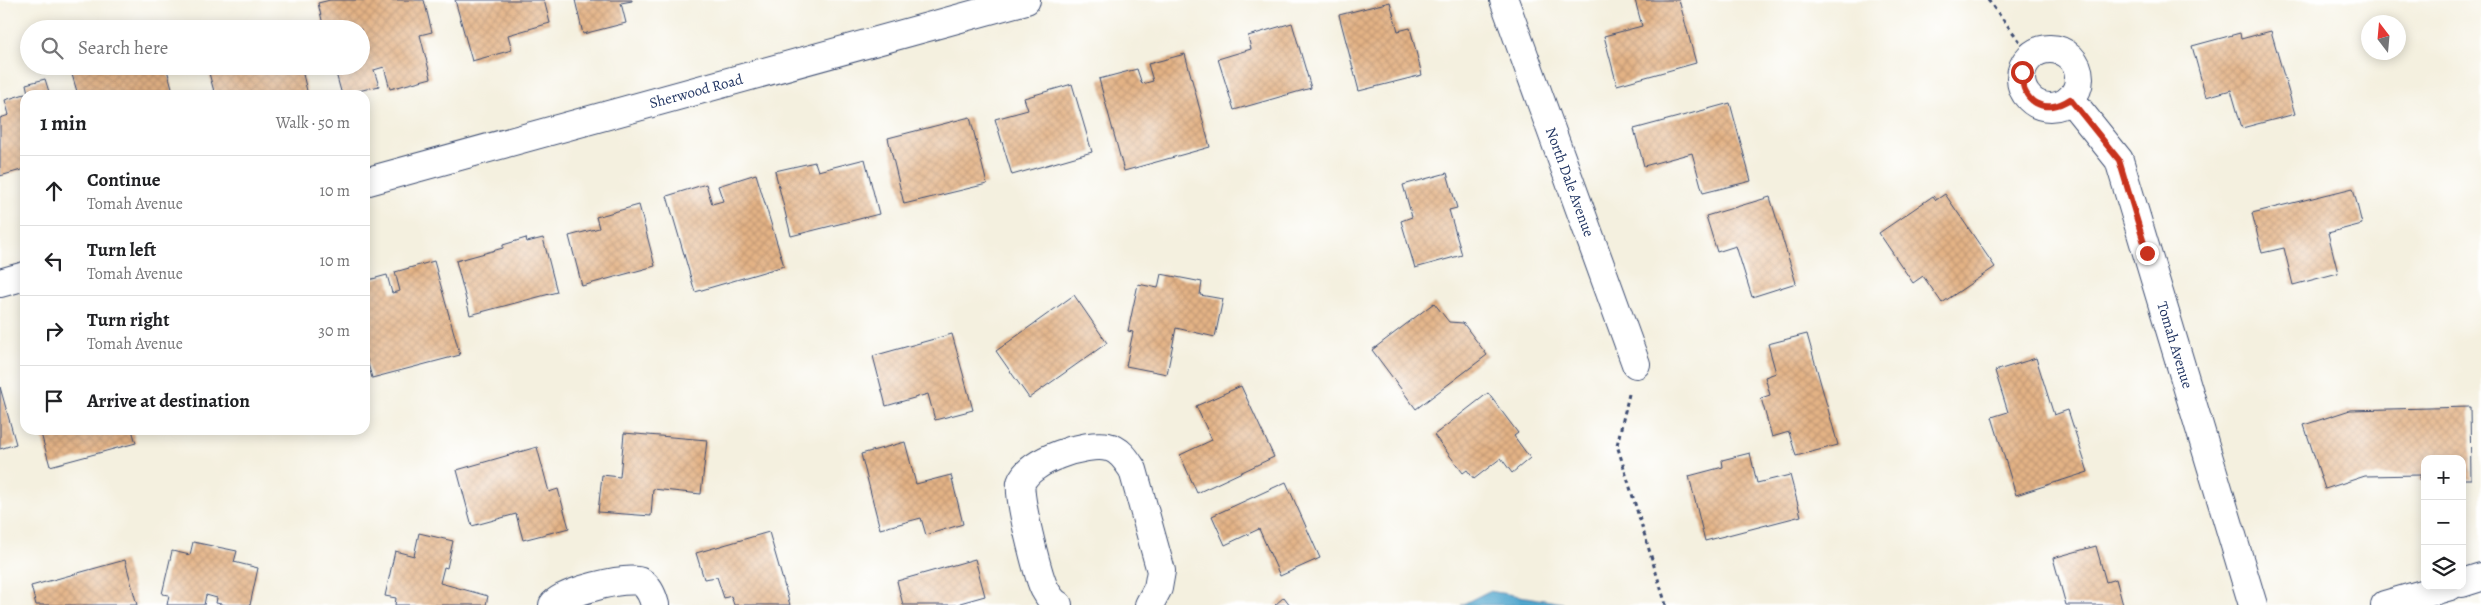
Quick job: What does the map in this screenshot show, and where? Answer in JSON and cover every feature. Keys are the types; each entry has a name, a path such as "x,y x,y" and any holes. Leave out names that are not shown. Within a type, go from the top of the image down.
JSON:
{"street":[{"name":"Sherwood Road","path":"370,181 1026,0"},
{"name":"North Dale Avenue","path":"1504,0 1636,364"},
{"path":"2049,49 2058,50 2067,55 2078,71 2079,81 2076,91 2070,99 2053,106 2036,103 2028,98 2021,81 2025,63 2031,56 2039,51 2049,49"},
{"name":"Tomah Avenue","path":"2070,99 2119,160 2253,605"},
{"path":"0,283 20,277"},
{"path":"1058,605 1051,601 1043,586 1021,502 1020,484 1029,470 1042,461 1091,446 1110,447 1123,456 1133,470 1161,571 1158,588 1149,605"},
{"path":"2466,582 2481,577"},
{"path":"553,605 563,596 628,579 641,582 652,594 655,605"},
{"path":"2385,605 2436,590"}],"path":[{"path":"1988,0 2031,56"},
{"path":"1636,364 1617,445 1666,605"}],"water":[{"path":"1489,591 1563,603 1565,605 1461,605"}],"building":[{"path":"330,0 424,0 432,32 420,35 431,78 390,89 384,67 374,70 379,86 363,90 341,90 336,75 370,75 370,20 322,20 318,3"},
{"path":"455,0 544,0 550,23 508,35 512,50 472,61"},
{"path":"575,0 632,1 621,3 626,23 583,34"},
{"path":"1635,0 1679,0 1696,63 1617,85 1604,36 1642,26"},
{"path":"1390,2 1398,31 1410,28 1422,75 1359,91 1339,15"},
{"path":"1292,23 1311,88 1234,110 1218,59 1251,49 1248,36"},
{"path":"2271,31 2295,114 2242,128 2231,90 2206,97 2192,46 2240,33 2241,39"},
{"path":"1185,54 1210,147 1124,171 1099,79 1137,69 1142,84 1153,81 1148,64"},
{"path":"72,75 168,75 173,90 77,90"},
{"path":"209,75 303,75 307,90 214,90"},
{"path":"45,79 48,90 27,90 26,84"},
{"path":"1072,84 1092,152 1012,175 995,119 1028,110 1024,98"},
{"path":"20,95 20,170 0,176 0,118 9,115 5,100"},
{"path":"1730,103 1751,181 1703,193 1692,153 1644,166 1634,129"},
{"path":"970,117 987,184 904,204 888,138"},
{"path":"865,159 879,214 791,236 775,171 815,162 818,171"},
{"path":"1447,173 1457,208 1449,210 1462,255 1415,268 1401,221 1412,217 1403,185"},
{"path":"756,174 784,266 695,292 667,196 706,184 712,204 723,201 718,186"},
{"path":"2353,188 2362,224 2328,233 2338,273 2293,285 2284,248 2262,253 2252,213"},
{"path":"1945,194 1995,267 1942,303 1923,276 1913,283 1879,233 1933,196 1936,200"},
{"path":"1770,197 1796,283 1752,297 1736,246 1717,252 1706,216"},
{"path":"639,205 655,266 582,286 569,236 599,228 596,217"},
{"path":"526,238 527,242 543,238 557,292 470,315 456,261 503,248 503,245"},
{"path":"434,261 460,355 372,378 370,371 370,280 387,275 392,293 400,291 395,272"},
{"path":"1161,274 1202,282 1200,295 1223,299 1215,337 1176,328 1167,374 1126,366 1133,332 1128,331 1138,284 1158,288"},
{"path":"1074,295 1107,343 1029,398 996,351"},
{"path":"1434,303 1449,322 1463,323 1487,355 1416,409 1372,350"},
{"path":"952,334 973,410 935,420 928,394 886,406 873,356"},
{"path":"1807,334 1838,445 1796,456 1789,432 1772,437 1761,398 1770,395 1765,377 1776,373 1768,344"},
{"path":"2036,358 2054,415 2068,410 2088,472 2016,495 1992,417 2008,412 1995,371"},
{"path":"1241,386 1274,457 1197,493 1180,455 1212,440 1196,406"},
{"path":"0,387 16,444 0,449"},
{"path":"1488,393 1518,433 1514,436 1530,458 1512,473 1501,458 1474,479 1467,470 1463,473 1434,435"},
{"path":"2470,407 2471,479 2466,479 2466,455 2421,455 2421,475 2365,476 2325,489 2304,425 2350,410"},
{"path":"624,433 707,440 701,494 653,489 651,516 598,512 602,475 620,477"},
{"path":"41,435 134,435 136,443 50,466"},
{"path":"905,442 916,484 951,475 963,524 926,535 921,518 880,529 861,454"},
{"path":"537,447 549,492 558,489 569,528 523,540 516,514 472,526 457,470"},
{"path":"1750,453 1757,483 1790,475 1801,516 1705,541 1689,476 1723,467 1722,460"},
{"path":"1286,482 1320,558 1280,576 1259,529 1225,545 1212,516"},
{"path":"769,532 790,605 734,605 731,596 724,598 717,577 704,579 696,553"},
{"path":"419,533 453,541 447,568 444,567 440,583 488,596 486,605 395,605 396,598 385,596 395,551 414,556"},
{"path":"193,542 237,551 234,562 258,568 250,605 216,603 217,598 206,595 204,605 167,605 169,595 162,594 172,551 190,555"},
{"path":"2096,546 2106,582 2116,579 2123,605 2066,605 2053,558"},
{"path":"975,559 985,596 960,603 961,605 903,605 897,581"},
{"path":"125,560 137,605 36,605 31,586"},
{"path":"1284,597 1290,605 1275,605"}],"route":[{"path":"2022,72 2021,81 2028,98 2044,106 2062,104 2070,99 2119,160 2147,253"}]}
